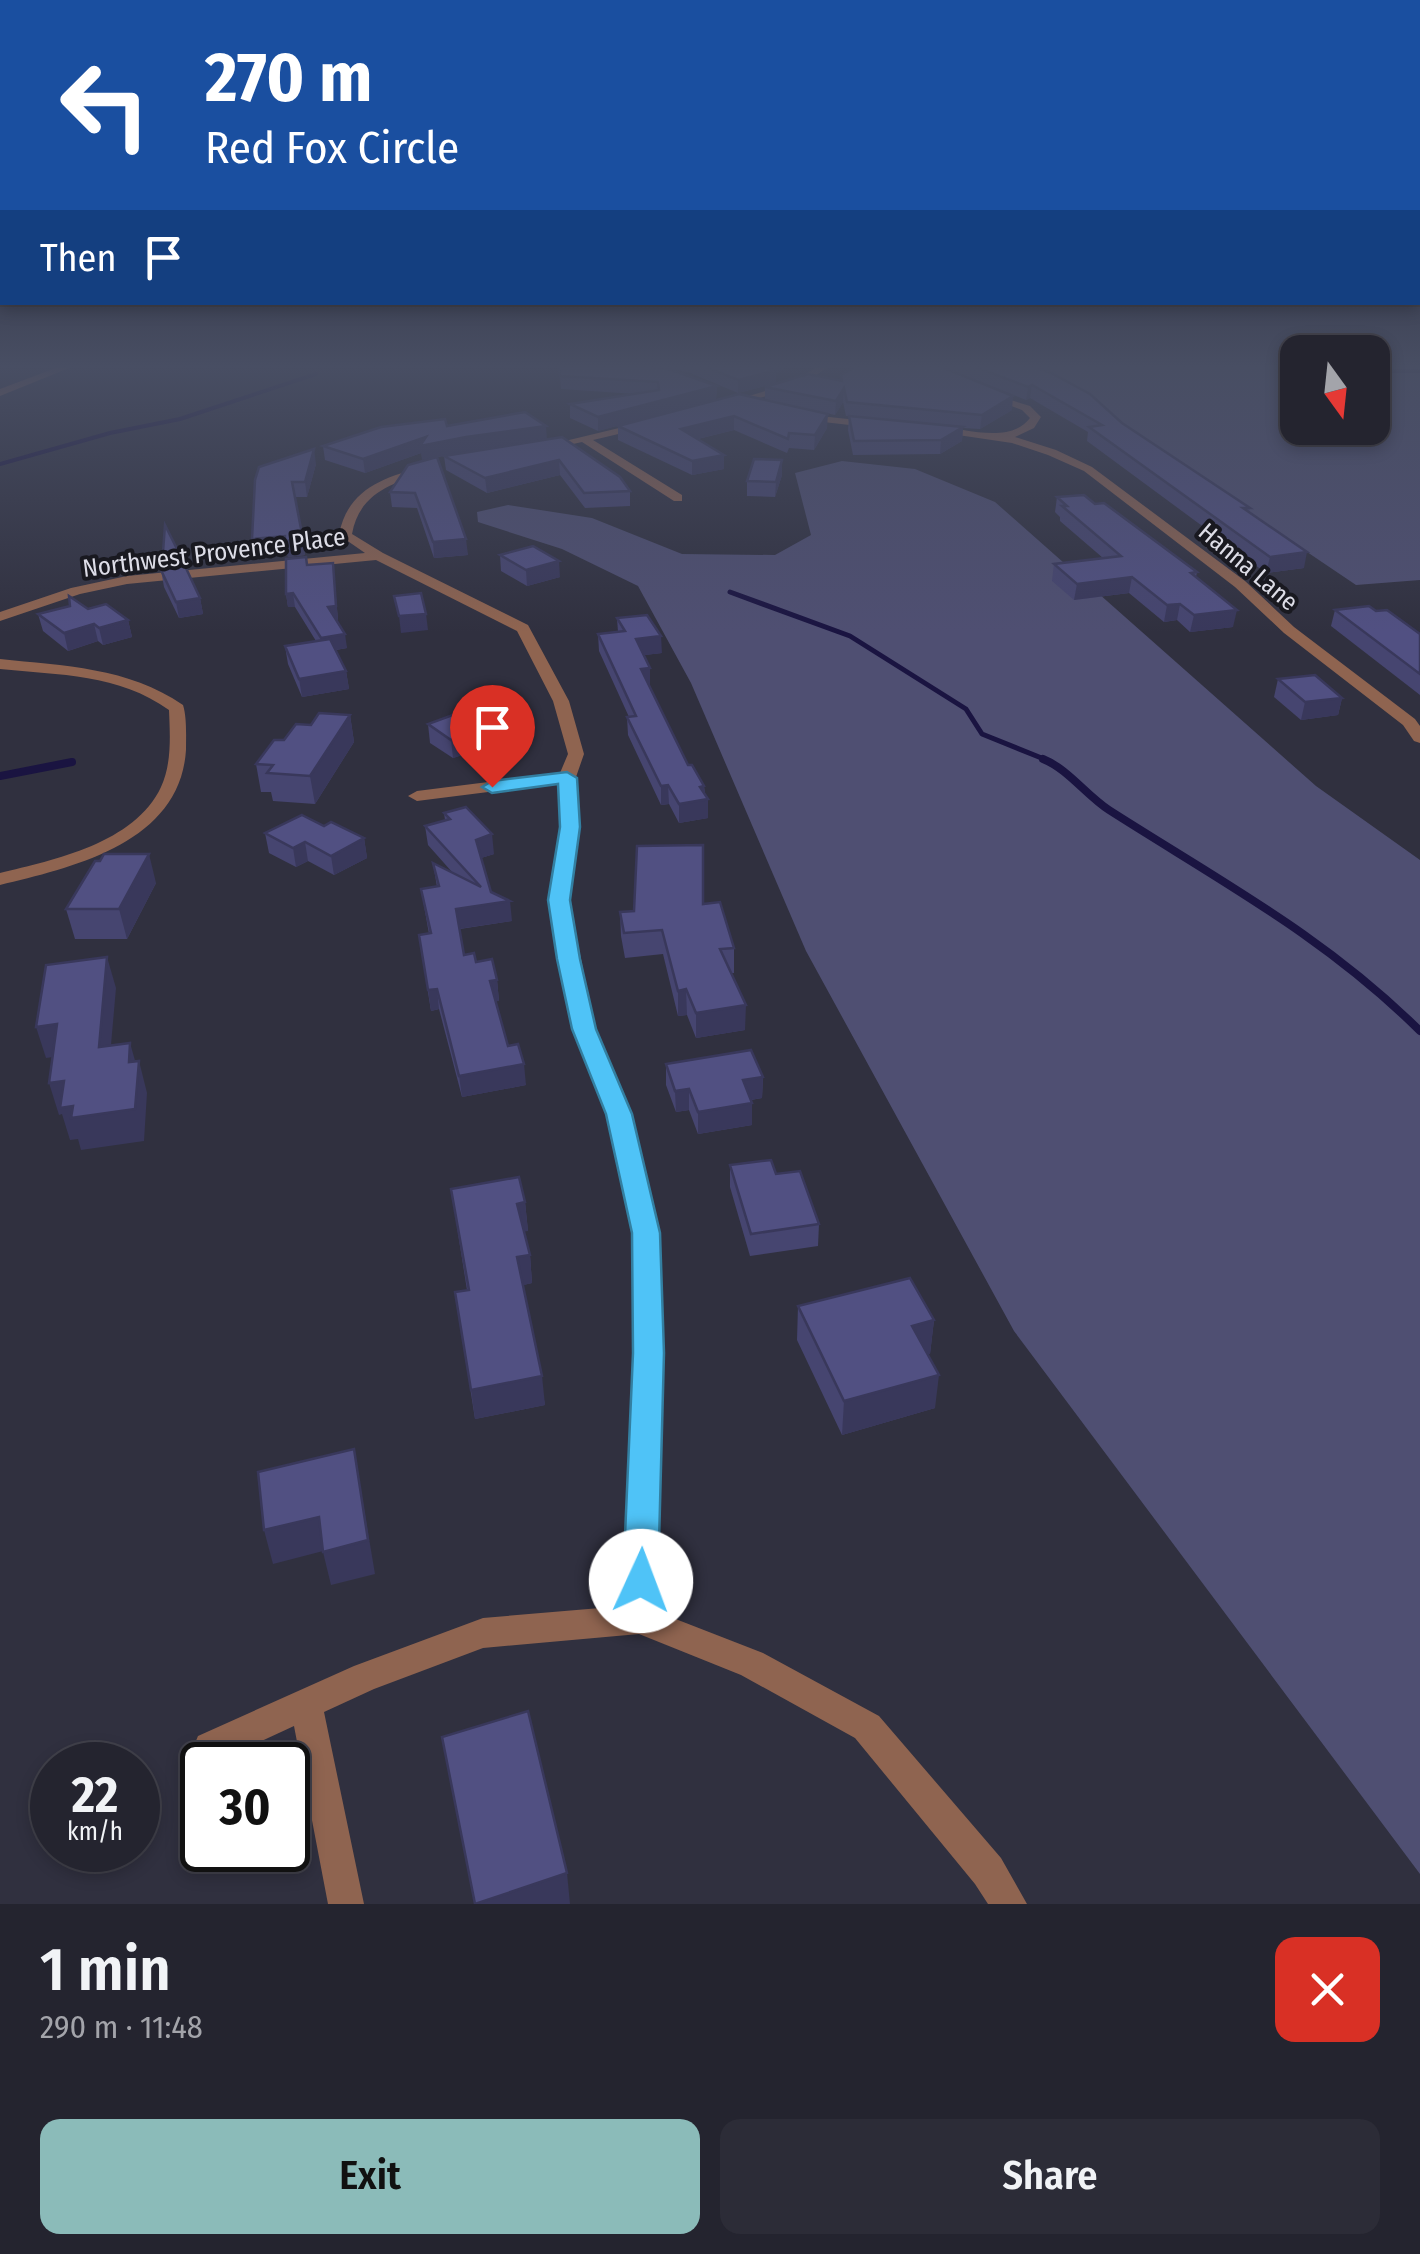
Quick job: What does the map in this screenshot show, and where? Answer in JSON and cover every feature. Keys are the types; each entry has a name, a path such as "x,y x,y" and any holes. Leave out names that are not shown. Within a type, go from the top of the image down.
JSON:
{"street":[{"path":"610,455 678,498"},
{"name":"Hanna Lane","path":"1064,455 1088,468 1240,584 1290,630 1409,722 1420,738"},
{"path":"442,467 407,474 367,491 346,518 345,535 378,556 523,628 561,701 576,754 567,778 570,827 559,900 584,1029 619,1114 646,1233 648,1353 640,1619"},
{"name":"Northwest Provence Place","path":"0,617 76,591 127,580 378,556"},
{"path":"0,664 108,678 158,692 177,708 178,734 177,759 167,792 147,816 108,843 70,862 0,879"},
{"path":"417,796 567,778"},
{"path":"223,1742 422,1653 483,1634 640,1619 752,1664 866,1726 988,1871 1009,1904"},
{"path":"306,1704 346,1904"}],"shaded area":[{"path":"1163,455 1420,455 1420,580 1356,585"},
{"path":"842,461 915,469 995,502 1316,786 1420,860 1420,1874 1014,1331 806,951 691,683 638,586 562,549 478,522 477,512 508,505 592,518 682,554 775,555 811,535 795,473"}],"building":[{"path":"296,455 312,455 305,482 292,482 303,539 252,539 259,467"},
{"path":"588,455 620,477 630,491 584,493 559,460 485,478 444,456"},
{"path":"679,455 724,455 692,461"},
{"path":"1128,455 1170,455 1307,552 1270,557"},
{"path":"437,457 466,539 433,542 415,493 390,492 408,465"},
{"path":"754,459 782,460 776,482 747,481"},
{"path":"1084,495 1095,504 1104,503 1197,572 1191,573 1237,610 1194,615 1180,604 1167,605 1132,577 1077,584 1054,564 1121,556 1062,506 1067,506 1057,497"},
{"path":"165,525 178,551 163,552"},
{"path":"533,546 559,561 526,570 500,555"},
{"path":"306,557 307,565 333,563 336,606 328,607 345,634 321,638 293,593 286,594 286,559"},
{"path":"185,566 200,598 176,602 161,570"},
{"path":"421,593 426,614 399,616 394,596"},
{"path":"69,596 88,609 106,604 128,620 64,633 38,614 70,606"},
{"path":"1369,606 1376,611 1387,610 1420,634 1420,674 1335,610"},
{"path":"647,615 661,636 636,639 650,668 641,669 708,799 679,804 668,785 661,786 627,717 636,716 598,634 625,631 617,618"},
{"path":"330,639 346,671 299,679 285,646"},
{"path":"1315,675 1342,698 1305,702 1278,679"},
{"path":"488,702 516,718 451,740 428,724"},
{"path":"319,713 350,715 310,776 267,773 273,765 256,764 274,740 284,740 296,724 311,725"},
{"path":"466,807 492,834 476,840 491,892 510,901 456,909 464,955 474,953 476,962 492,959 497,980 490,981 508,1046 518,1044 524,1064 459,1076 437,989 428,990 419,935 431,933 421,889 439,886 433,863 481,887 425,826 450,819 444,813"},
{"path":"302,815 324,826 331,822 364,838 331,856 305,842 293,848 265,833"},
{"path":"703,845 703,904 720,902 734,948 720,949 746,1005 696,1013 686,989 678,991 662,930 624,933 620,912 634,911 637,846"},
{"path":"104,854 149,854 119,909 66,909 95,861 100,861"},
{"path":"107,957 99,1047 130,1043 129,1062 139,1061 135,1109 71,1118 73,1106 60,1108 64,1081 49,1083 57,1024 36,1027 46,965"},
{"path":"751,1050 763,1077 743,1080 752,1103 698,1112 689,1089 675,1091 666,1064"},
{"path":"771,1160 776,1174 800,1171 819,1224 751,1234 730,1165"},
{"path":"519,1177 525,1202 517,1204 530,1255 517,1257 542,1376 471,1390 455,1292 469,1290 451,1189"},
{"path":"910,1278 934,1320 912,1326 939,1375 844,1401 798,1306"},
{"path":"354,1449 368,1540 323,1552 319,1517 264,1530 258,1472"},
{"path":"528,1711 567,1873 475,1904 442,1737"}],"waterway":[{"path":"0,464 32,455"},
{"path":"730,592 850,636 966,709 982,734 1049,761"},
{"path":"1043,759 1061,769 1109,810 1310,938 1420,1031"},
{"path":"0,776 72,762"}],"route":[{"path":"492,787 567,778 570,827 559,900 568,959 584,1029 619,1114 646,1233 648,1353 641,1581"}]}
